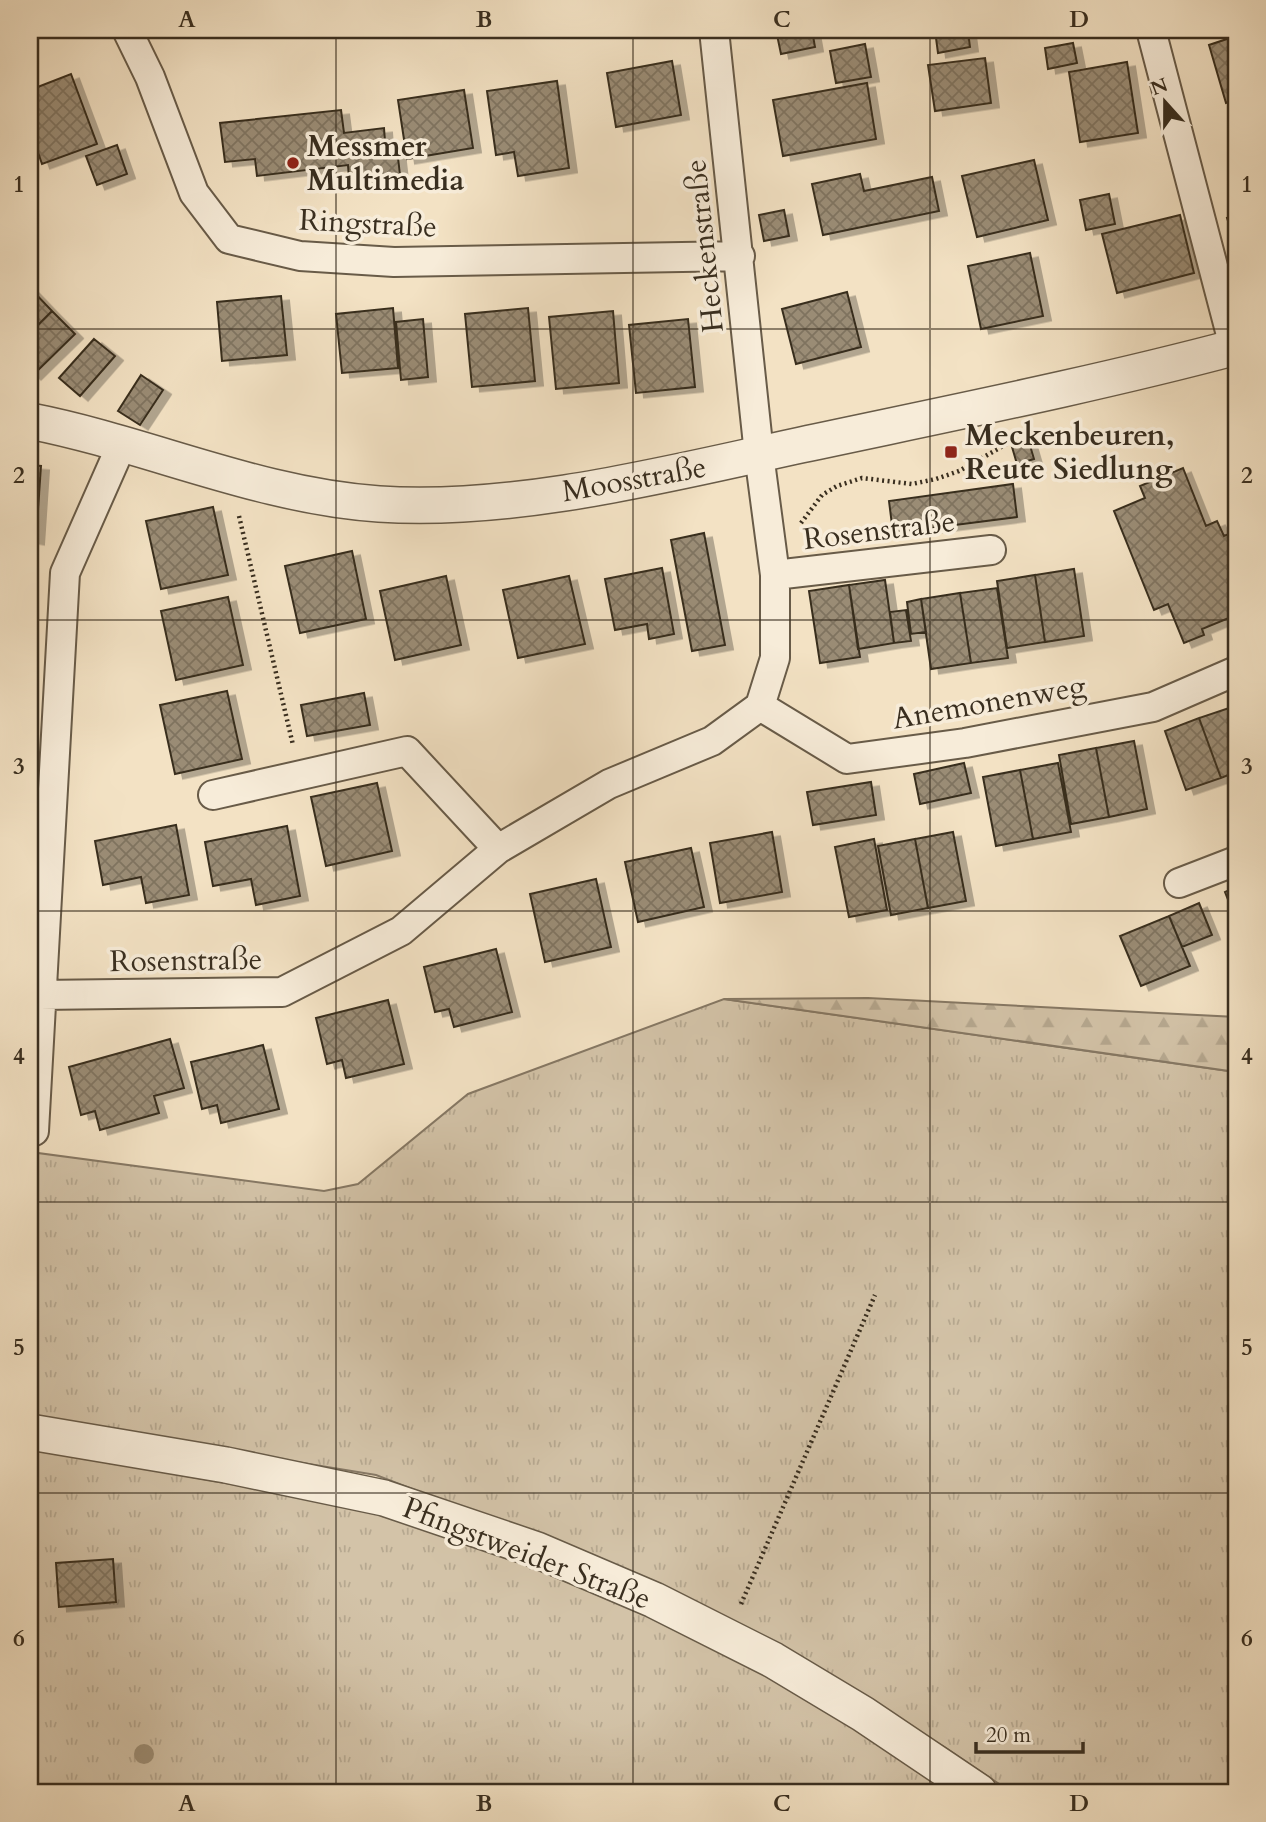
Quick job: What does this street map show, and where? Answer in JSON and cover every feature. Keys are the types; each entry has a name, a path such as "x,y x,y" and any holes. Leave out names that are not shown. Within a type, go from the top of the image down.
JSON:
{"street":[{"name":"Ringstraße","path":"127,30 150,77 194,193 229,239 300,256 394,262 740,256"},
{"name":"Heckenstraße","path":"714,30 759,454"},
{"path":"1151,30 1236,350"},
{"name":"Moosstraße","path":"30,421 81,431 230,477 314,496 377,504 438,506 508,500 603,485 759,454 1236,350"},
{"path":"34,1132 65,573 122,444"},
{"name":"Rosenstraße","path":"40,995 282,992 401,931 498,849 609,784 712,741 760,706 775,658 774,568 759,454"},
{"name":"Rosenstraße","path":"774,568 991,550"},
{"name":"Anemonenweg","path":"760,706 846,759 965,743 1153,707 1236,671"},
{"path":"213,794 407,751 498,849"},
{"path":"1178,883 1236,861"},
{"name":"Pfingstweider Straße","path":"30,1432 226,1465 384,1498 537,1550 654,1600 773,1660 863,1714 979,1792"}],"path":[{"path":"774,568 822,495 837,486 862,478 912,484 936,479 959,471 1024,435"},
{"path":"230,477 300,775"},
{"path":"746,1597 875,1295"}],"green space":[{"path":"868,998 1236,1017 1236,1072 724,999"},
{"path":"724,999 1236,1072 1236,1792 1011,1792 946,1748 799,1658 642,1578 376,1475 30,1418 30,1152 324,1191 358,1184 468,1094"},
{"path":"30,1448 349,1505 468,1542 637,1610 743,1661 960,1792 30,1792"}],"building":[{"path":"776,30 812,30 815,47 781,54"},
{"path":"968,32 970,47 938,53 936,38"},
{"path":"1236,36 1236,100 1226,103 1209,45"},
{"path":"1073,43 1077,63 1048,69 1045,48"},
{"path":"865,44 871,77 836,83 830,51"},
{"path":"985,58 991,103 935,111 928,65"},
{"path":"672,61 681,115 616,127 607,73"},
{"path":"1127,62 1138,133 1080,142 1069,72"},
{"path":"71,74 97,144 42,164 30,129 30,90"},
{"path":"557,81 569,168 518,176 514,152 496,155 487,91"},
{"path":"867,83 876,139 783,156 773,100"},
{"path":"464,90 473,148 407,159 398,100"},
{"path":"341,110 344,133 384,128 385,141 396,140 400,175 349,180 348,165 257,176 255,159 225,162 220,123"},
{"path":"117,145 127,174 97,185 86,156"},
{"path":"1034,160 1048,220 977,237 962,176"},
{"path":"860,174 864,191 932,177 939,211 823,235 812,184"},
{"path":"1109,194 1115,224 1086,230 1080,200"},
{"path":"784,210 789,236 764,241 759,215"},
{"path":"1180,215 1194,273 1117,293 1102,234"},
{"path":"1236,215 1236,246 1227,218"},
{"path":"1030,253 1043,316 981,329 968,266"},
{"path":"30,288 52,311 30,333"},
{"path":"847,292 861,347 796,364 782,309"},
{"path":"281,296 287,355 222,361 217,302"},
{"path":"393,308 398,368 342,373 336,314"},
{"path":"528,308 535,381 472,387 465,314"},
{"path":"52,311 75,334 33,375 30,372 30,333"},
{"path":"613,311 619,383 556,389 549,317"},
{"path":"423,319 428,377 401,380 396,322"},
{"path":"688,319 695,387 636,393 629,325"},
{"path":"94,339 115,356 80,396 59,378"},
{"path":"141,375 163,390 140,425 118,411"},
{"path":"1029,442 1034,459 1017,464 1012,447"},
{"path":"30,465 41,466 36,540 30,539"},
{"path":"1183,468 1206,526 1217,521 1224,536 1236,531 1236,615 1202,629 1204,635 1184,643 1168,604 1154,610 1114,511 1145,498 1140,486"},
{"path":"1013,484 1017,517 893,533 889,501"},
{"path":"213,507 228,575 161,589 146,521"},
{"path":"704,533 725,645 692,651 671,540"},
{"path":"352,551 366,619 300,633 285,566"},
{"path":"662,568 674,634 649,639 647,624 615,630 605,579"},
{"path":"1074,569 1084,636 1045,642 1035,575"},
{"path":"1035,575 1045,642 1007,648 997,581"},
{"path":"446,576 461,645 395,660 380,591"},
{"path":"569,576 585,644 518,658 503,590"},
{"path":"885,580 894,643 858,649 849,585"},
{"path":"849,585 860,657 820,663 809,591"},
{"path":"997,588 1008,658 971,663 960,593"},
{"path":"960,593 971,663 931,669 921,599"},
{"path":"228,597 243,665 176,680 161,611"},
{"path":"921,599 926,632 911,634 907,602"},
{"path":"906,610 911,641 894,643 890,612"},
{"path":"227,691 242,759 175,774 160,705"},
{"path":"364,693 370,725 307,736 301,705"},
{"path":"1232,707 1236,719 1236,772 1221,778 1199,718"},
{"path":"1199,718 1221,778 1186,790 1165,731"},
{"path":"1134,741 1147,809 1109,817 1096,748"},
{"path":"1096,748 1109,817 1071,824 1059,755"},
{"path":"964,763 971,793 920,804 914,774"},
{"path":"1058,763 1071,832 1033,839 1020,770"},
{"path":"1020,770 1033,839 996,846 983,777"},
{"path":"871,782 876,815 813,825 807,792"},
{"path":"377,783 392,851 326,866 311,797"},
{"path":"176,825 189,895 146,903 141,877 103,885 95,841"},
{"path":"287,826 300,896 256,905 251,879 213,886 205,842"},
{"path":"772,832 782,892 720,903 710,843"},
{"path":"953,832 966,901 928,908 915,839"},
{"path":"874,839 887,910 849,917 835,847"},
{"path":"915,839 928,908 891,915 878,846"},
{"path":"691,848 704,907 638,922 625,862"},
{"path":"596,879 611,947 545,962 530,894"},
{"path":"1236,887 1236,920 1225,892"},
{"path":"1199,903 1212,935 1182,947 1169,916"},
{"path":"1169,916 1190,966 1141,986 1120,936"},
{"path":"496,949 512,1012 454,1027 449,1009 435,1012 424,967"},
{"path":"388,1000 404,1064 346,1078 342,1060 327,1064 316,1018"},
{"path":"170,1039 184,1088 154,1096 159,1113 100,1130 95,1111 81,1115 69,1067"},
{"path":"263,1045 279,1109 221,1123 217,1105 202,1109 191,1062"},
{"path":"113,1559 116,1602 59,1607 56,1563"}],"place":[{"name":"Messmer Multimedia","path":"293,163"},
{"name":"Meckenbeuren, Reute Siedlung","path":"951,452"}]}
